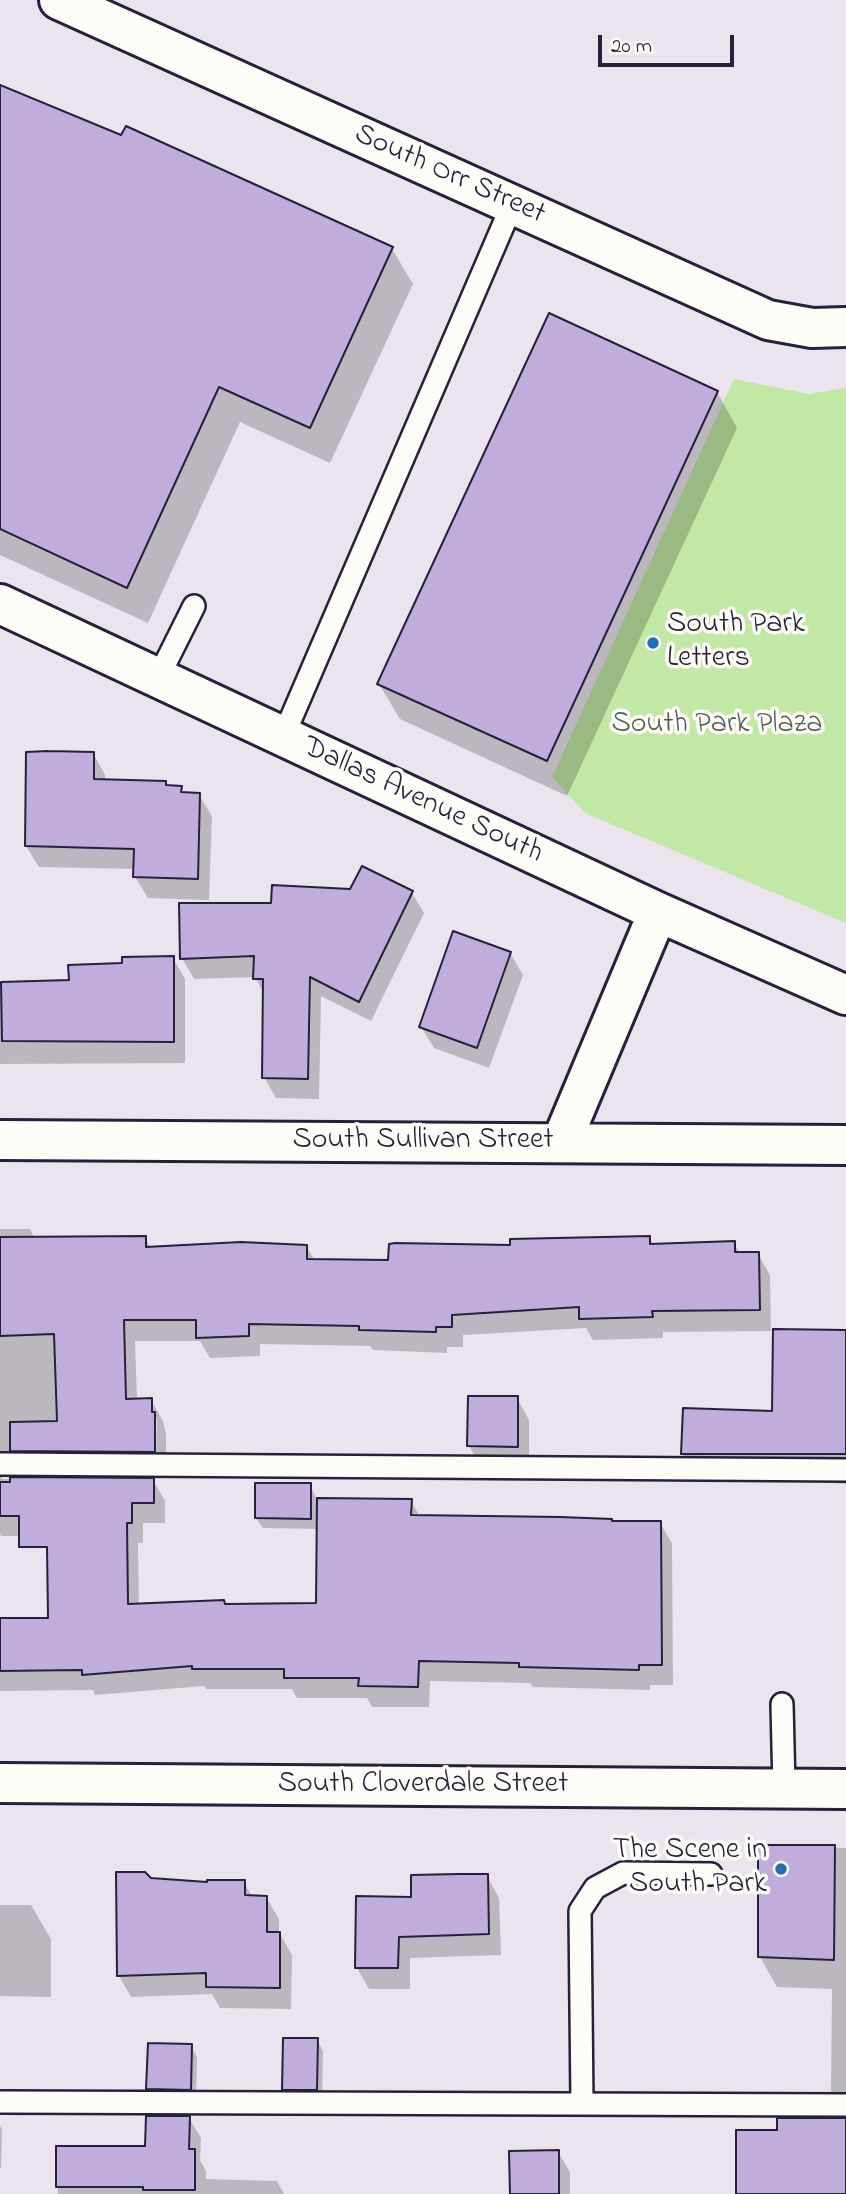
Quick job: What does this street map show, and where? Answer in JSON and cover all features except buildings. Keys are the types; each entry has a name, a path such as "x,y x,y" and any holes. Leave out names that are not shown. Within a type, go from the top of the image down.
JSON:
{"street":[{"name":"South Orr Street","path":"59,0 768,320 812,328 846,327"},
{"name":"Dallas Avenue South","path":"0,604 658,912 846,995"},
{"path":"561,1143 658,912"},
{"name":"South Sullivan Street","path":"0,1140 846,1145"},
{"name":"South Cloverdale Street","path":"0,1783 846,1789"}],"lane":[{"path":"283,737 512,205"},
{"path":"158,678 194,606"},
{"path":"0,1464 846,1470"},
{"path":"782,1704 784,1788"},
{"path":"582,2104 580,1911 595,1888 623,1873 711,1874"},
{"path":"0,2102 846,2105"}],"green space":[{"name":"South Park Plaza","path":"734,379 809,394 846,388 846,923 585,813 552,777"}],"place":[{"name":"South Park Letters","path":"653,643"},
{"name":"The Scene in South Park","path":"781,1869"}]}
